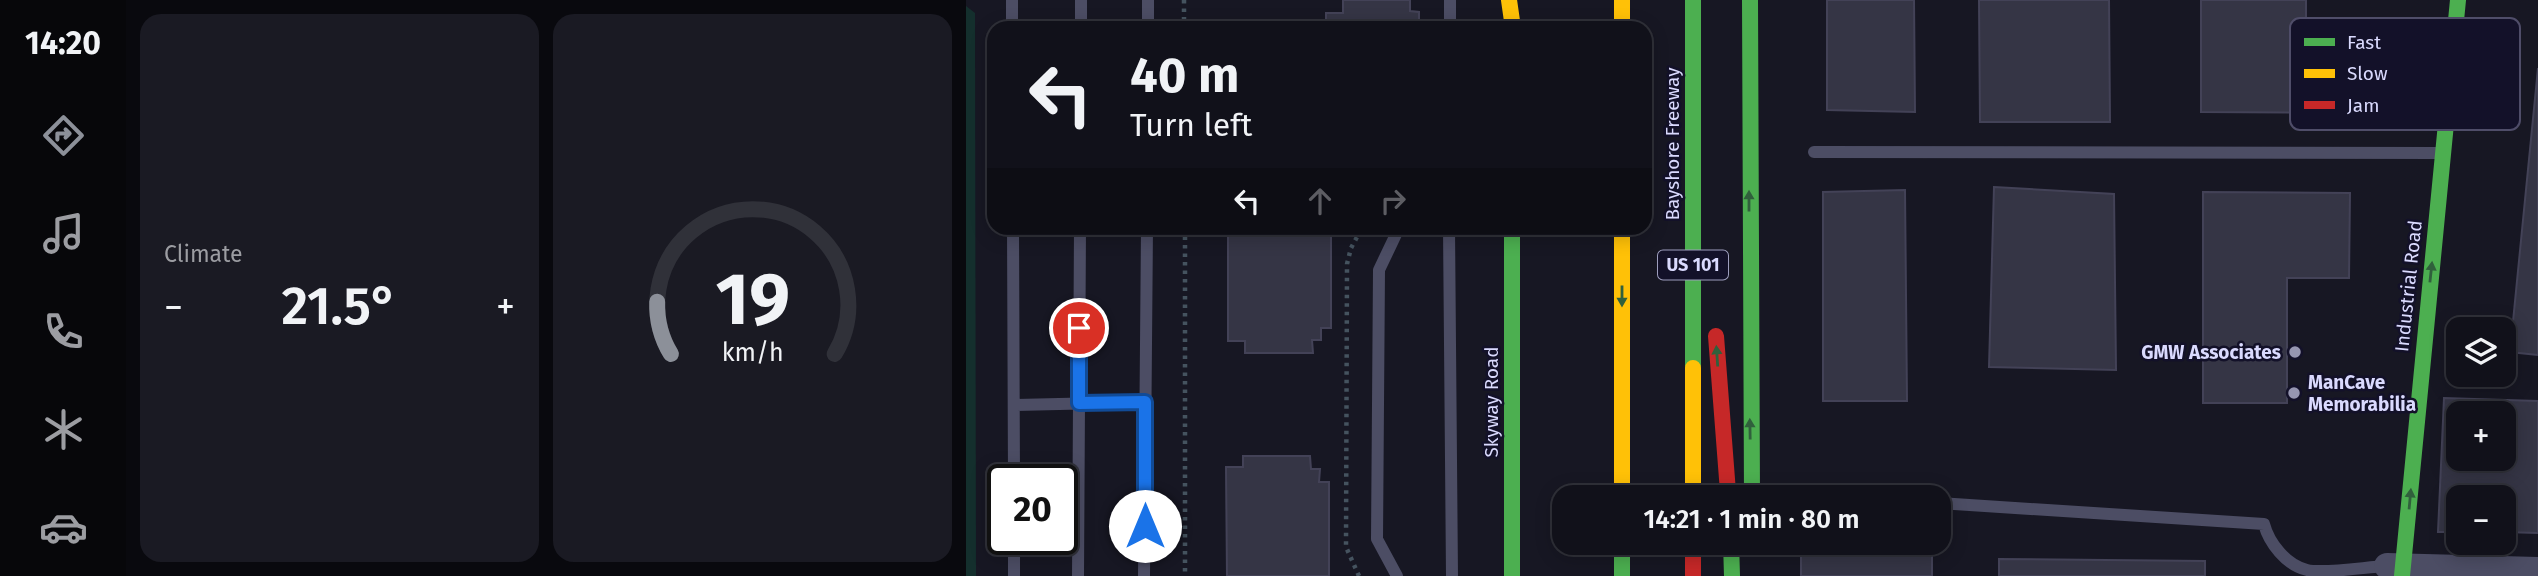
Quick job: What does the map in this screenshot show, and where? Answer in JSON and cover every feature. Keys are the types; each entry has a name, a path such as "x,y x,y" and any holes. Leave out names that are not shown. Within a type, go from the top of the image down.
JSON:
{"main road":[{"path":"1509,0 1512,21"},
{"path":"1622,0 1622,21"},
{"name":"Bayshore Freeway","path":"1693,0 1693,485"},
{"path":"1750,0 1752,485"},
{"name":"Industrial Road","path":"2456,18 2458,0"},
{"path":"1693,33 1710,265"},
{"name":"Industrial Road","path":"2392,568 2445,130"},
{"name":"Skyway Road","path":"1512,235 1512,576"},
{"path":"1622,235 1622,485"},
{"path":"1714,320 1727,485"},
{"path":"1622,555 1622,576"},
{"path":"1693,555 1693,576"},
{"path":"1731,555 1732,576"}],"street":[{"path":"2392,568 2538,570"}],"lane":[{"path":"1012,0 1012,21"},
{"path":"1081,0 1081,21"},
{"path":"1148,0 1148,21"},
{"path":"1450,0 1450,21"},
{"path":"1814,152 2443,153"},
{"path":"1013,235 1014,464"},
{"path":"1078,576 1080,235"},
{"path":"1144,576 1147,235"},
{"path":"1396,235 1379,270 1377,539 1397,576"},
{"path":"1449,235 1452,576"},
{"path":"1014,405 1145,402"},
{"path":"1951,504 2264,524 2268,540 2283,556 2307,570 2392,568"},
{"path":"1014,555 1014,576"}],"path":[{"path":"1184,0 1184,21"},
{"path":"1185,235 1185,576"},
{"path":"1358,235 1347,264 1346,547 1359,576"}],"green space":[{"path":"966,6 975,13 976,576 966,576"}],"building":[{"path":"1343,0 1410,0 1410,11 1419,12 1419,21 1326,21 1326,13 1343,13"},
{"path":"1827,0 1914,0 1915,112 1827,110"},
{"path":"1979,0 2109,0 2110,122 1980,122"},
{"path":"2201,0 2306,0 2306,18 2290,18 2290,113 2201,112"},
{"path":"2538,68 2538,355 2516,353 2516,317 2513,317"},
{"path":"1994,187 2114,194 2116,370 1989,367"},
{"path":"1905,190 1907,401 1823,401 1823,192"},
{"path":"2203,192 2350,193 2349,278 2287,278 2287,403 2203,403"},
{"path":"1228,235 1331,235 1331,328 1321,328 1321,340 1312,340 1313,353 1245,353 1245,341 1228,341"},
{"path":"2444,398 2538,401 2538,533 2516,532 2516,485 2446,485 2446,532 2438,532"},
{"path":"1243,456 1310,456 1311,469 1320,469 1319,482 1329,482 1329,576 1227,576 1226,467 1243,467"},
{"path":"1801,555 1932,555 1932,576 1801,576"},
{"path":"1999,559 2205,561 2205,576 1999,576"}],"traffic: fast":[{"path":"1693,0 1693,368"},
{"path":"1750,0 1752,485"},
{"path":"2456,18 2458,0"},
{"path":"2402,576 2445,130"},
{"path":"1512,235 1512,576"},
{"path":"1622,555 1622,576"},
{"path":"1731,555 1732,576"}],"traffic: slow":[{"path":"1509,0 1512,21"},
{"path":"1622,0 1622,21"},
{"path":"1622,235 1622,485"},
{"path":"1693,368 1693,485"}],"traffic: jam":[{"path":"1716,336 1727,485"},
{"path":"1693,555 1693,576"}],"place":[{"name":"GMW Associates","path":"2295,352"},
{"name":"ManCave Memorabilia","path":"2294,393"}],"route":[{"path":"1079,328 1079,403 1145,402 1145,526"}]}
